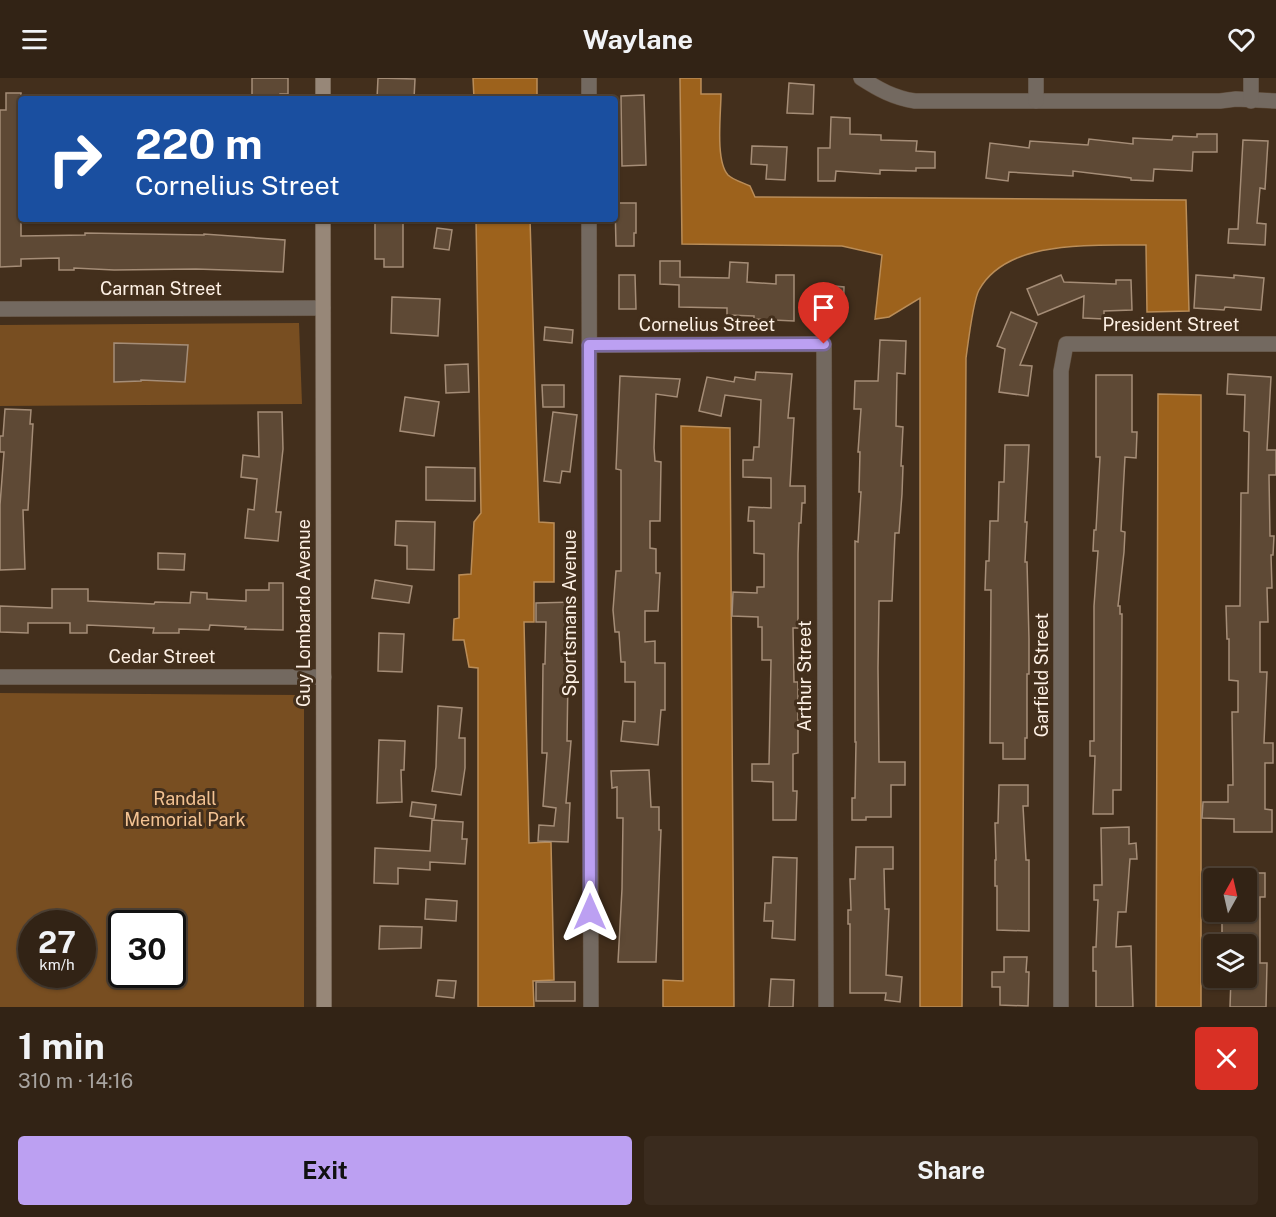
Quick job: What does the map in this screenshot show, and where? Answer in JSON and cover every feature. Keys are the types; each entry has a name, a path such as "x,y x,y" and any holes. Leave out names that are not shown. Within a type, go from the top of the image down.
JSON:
{"street":[{"path":"323,78 323,96"},
{"path":"590,78 590,96"},
{"path":"861,78 880,91 915,101 1220,101 1236,99 1276,101"},
{"path":"1036,78 1036,100"},
{"path":"1251,78 1251,101"},
{"name":"Guy Lombardo Avenue","path":"323,222 324,1007"},
{"name":"Sportsmans Avenue","path":"590,222 591,1007"},
{"name":"Carman Street","path":"0,309 323,308"},
{"name":"Cornelius Street","path":"589,345 824,344"},
{"name":"Arthur Street","path":"824,344 826,1007"},
{"name":"President Street","path":"1066,344 1276,344"},
{"name":"Garfield Street","path":"1061,1007 1061,371 1066,344"},
{"name":"Cedar Street","path":"0,677 324,677"}],"green space":[{"path":"299,323 302,404 0,406 0,325"},
{"name":"Randall Memorial Park","path":"0,693 304,695 304,1007 0,1007"}],"shaded area":[{"path":"473,78 537,78 537,96 474,96"},
{"path":"680,78 701,78 701,94 721,94 721,159 728,175 750,186 755,197 1186,200 1189,311 1147,312 1146,245 1078,246 1031,253 1010,261 992,273 977,296 966,358 962,1007 920,1007 920,298 889,317 875,319 882,255 842,246 682,244"},
{"path":"476,222 530,222 539,522 554,523 554,582 534,582 534,622 524,622 529,843 551,842 554,980 533,981 534,1007 478,1007 478,668 469,667 464,640 453,640 454,619 459,618 459,575 471,574 474,522 481,513"},
{"path":"1158,394 1201,395 1201,1007 1156,1007"},
{"path":"681,426 730,428 734,1007 663,1007 663,980 683,981"}],"building":[{"path":"252,78 288,78 288,94 252,96"},
{"path":"378,78 415,79 414,96 377,96"},
{"path":"789,83 814,85 813,114 787,113"},
{"path":"6,93 21,93 21,96 18,96 18,222 21,222 21,236 85,235 85,233 204,234 285,240 283,272 196,269 74,268 74,270 59,270 59,258 21,259 21,266 0,267 0,110 6,110"},
{"path":"644,95 646,165 622,166 621,96"},
{"path":"831,117 850,118 850,134 881,135 881,140 917,141 916,151 935,152 935,168 916,168 916,171 880,170 880,174 836,171 835,181 818,181 818,148 830,148"},
{"path":"1197,134 1217,134 1217,152 1193,152 1192,171 1154,169 1153,181 1073,171 1073,176 1009,172 1008,181 986,178 990,143 1029,148 1030,141 1088,145 1089,139 1133,144 1133,138 1172,140 1173,136 1197,137"},
{"path":"1243,140 1268,141 1265,189 1260,188 1257,223 1266,224 1265,245 1228,243 1229,229 1238,229"},
{"path":"752,146 787,147 785,180 766,179 767,165 751,164"},
{"path":"618,203 636,203 634,246 616,246"},
{"path":"375,222 403,222 403,267 384,267 384,259 375,259"},
{"path":"437,228 452,230 449,250 434,248"},
{"path":"660,261 680,261 680,277 729,278 730,262 748,263 747,282 776,284 776,275 794,275 794,321 727,315 727,308 679,307 679,285 660,284"},
{"path":"619,275 635,275 636,309 619,309"},
{"path":"1061,275 1064,282 1116,284 1116,280 1131,280 1132,310 1104,311 1104,319 1083,318 1084,296 1038,315 1027,289"},
{"path":"1196,275 1264,278 1261,310 1225,307 1224,310 1194,308"},
{"path":"824,285 844,287 843,320 823,319"},
{"path":"392,297 440,299 438,336 391,333"},
{"path":"1011,312 1037,323 1020,365 1032,366 1028,396 999,392 1005,349 997,346"},
{"path":"545,327 573,330 572,343 544,340"},
{"path":"880,340 906,341 905,374 897,373 896,426 903,427 899,533 895,533 892,601 879,601 878,668 879,762 905,762 905,785 891,785 891,817 866,817 866,820 852,820 852,798 855,798 856,742 855,541 858,542 861,492 859,492 860,452 858,452 861,409 854,409 855,381 878,381"},
{"path":"114,343 188,345 185,382 141,380 114,382"},
{"path":"468,364 469,392 446,393 445,365"},
{"path":"756,372 792,374 788,418 794,418 790,486 805,486 805,503 802,503 801,523 799,523 798,628 793,628 794,682 798,682 798,753 793,754 793,791 797,791 796,820 773,820 773,782 752,781 752,764 769,764 771,660 762,660 762,627 758,627 758,617 732,616 733,592 757,593 757,587 764,587 764,554 754,553 754,521 748,521 749,507 771,508 771,478 743,477 743,460 753,460 754,447 759,447 761,400 725,395 721,416 699,411 707,377 734,382 735,377 755,380"},
{"path":"1228,374 1271,377 1267,450 1276,450 1276,475 1269,475 1270,536 1274,536 1273,555 1271,555 1272,588 1267,588 1268,622 1260,622 1260,672 1267,672 1264,743 1273,743 1273,763 1265,763 1265,809 1272,810 1272,832 1234,832 1234,819 1202,818 1203,802 1228,802 1228,785 1233,785 1232,712 1238,712 1238,681 1229,680 1226,606 1240,606 1241,493 1248,493 1249,432 1244,431 1245,395 1227,394"},
{"path":"1096,375 1132,375 1132,432 1137,432 1136,458 1125,457 1121,531 1125,532 1118,606 1122,614 1121,790 1113,790 1113,814 1093,814 1095,756 1090,756 1090,741 1094,741 1094,606 1098,551 1093,551 1100,457 1096,457"},
{"path":"620,376 680,379 677,397 656,394 654,448 655,461 661,462 660,521 650,521 650,548 656,549 656,573 660,573 658,611 645,611 645,642 655,641 655,663 665,663 665,710 661,710 658,745 621,741 623,721 635,722 635,682 625,682 625,662 621,662 619,632 615,632 613,610 616,571 621,571 621,470 616,469"},
{"path":"542,385 564,385 564,407 543,407"},
{"path":"405,397 439,402 434,436 400,431"},
{"path":"5,409 31,410 30,424 33,424 28,510 23,510 25,569 0,570 0,505 4,452 0,452 0,436 3,436"},
{"path":"258,412 282,412 283,449 276,512 281,512 278,541 245,538 248,509 254,510 257,479 241,477 243,455 259,457"},
{"path":"553,412 577,415 570,472 562,471 560,483 544,481"},
{"path":"1005,445 1029,445 1025,522 1027,522 1025,562 1027,562 1029,674 1027,674 1025,759 1003,759 1003,743 990,743 991,590 985,590 986,561 989,561 990,521 998,521 999,482 1004,482"},
{"path":"426,467 475,468 475,501 426,500"},
{"path":"396,521 435,522 434,570 407,569 407,546 395,545"},
{"path":"158,553 185,554 184,570 158,569"},
{"path":"375,580 412,586 409,603 372,598"},
{"path":"269,583 283,583 283,630 210,625 209,630 179,629 179,633 153,633 154,628 87,625 87,633 70,633 70,623 28,623 28,633 0,632 0,606 52,608 52,589 88,589 88,601 154,604 155,602 190,603 191,592 207,593 207,599 246,601 246,590 269,590"},
{"path":"575,602 573,677 568,677 567,741 571,741 566,803 570,803 568,842 538,841 539,825 554,826 556,808 543,806 547,753 542,753 546,622 536,622 536,603"},
{"path":"379,633 404,634 402,672 378,671"},
{"path":"438,706 462,708 459,738 465,738 465,768 461,795 432,791 436,767"},
{"path":"379,740 405,741 404,770 401,770 402,802 377,803"},
{"path":"649,770 651,807 659,807 659,830 661,830 656,962 618,962 623,818 617,818 617,787 612,788 611,771"},
{"path":"999,785 1028,785 1028,806 1023,806 1026,860 1029,860 1029,931 997,930 995,823 998,823"},
{"path":"412,802 436,805 434,819 410,816"},
{"path":"432,820 463,822 462,839 467,839 465,864 430,862 430,870 398,868 398,884 374,883 375,848 430,851"},
{"path":"1129,827 1129,844 1136,843 1137,859 1130,859 1126,912 1118,912 1116,947 1131,946 1133,1007 1096,1007 1093,947 1096,947 1098,900 1094,900 1094,885 1102,885 1101,828"},
{"path":"856,847 893,847 893,869 884,869 885,909 889,909 886,975 902,977 900,1002 885,1000 886,993 850,993 848,910 851,910 850,879 855,879"},
{"path":"773,857 797,858 795,940 772,938 773,921 764,921 765,903 771,903"},
{"path":"1257,873 1265,873 1265,897 1260,897 1260,963 1267,963 1266,1007 1230,1007 1231,988 1257,988 1257,934 1222,934 1222,922 1257,922"},
{"path":"426,899 457,901 456,921 425,919"},
{"path":"380,926 422,927 421,948 379,949"},
{"path":"1004,957 1027,957 1028,1006 1000,1005 1000,987 992,987 992,972 1004,972"},
{"path":"771,979 794,980 793,1007 769,1007"},
{"path":"438,980 456,981 454,998 436,996"},
{"path":"536,982 575,982 575,1001 536,1001"}],"route":[{"path":"590,912 589,345 824,344"}]}
